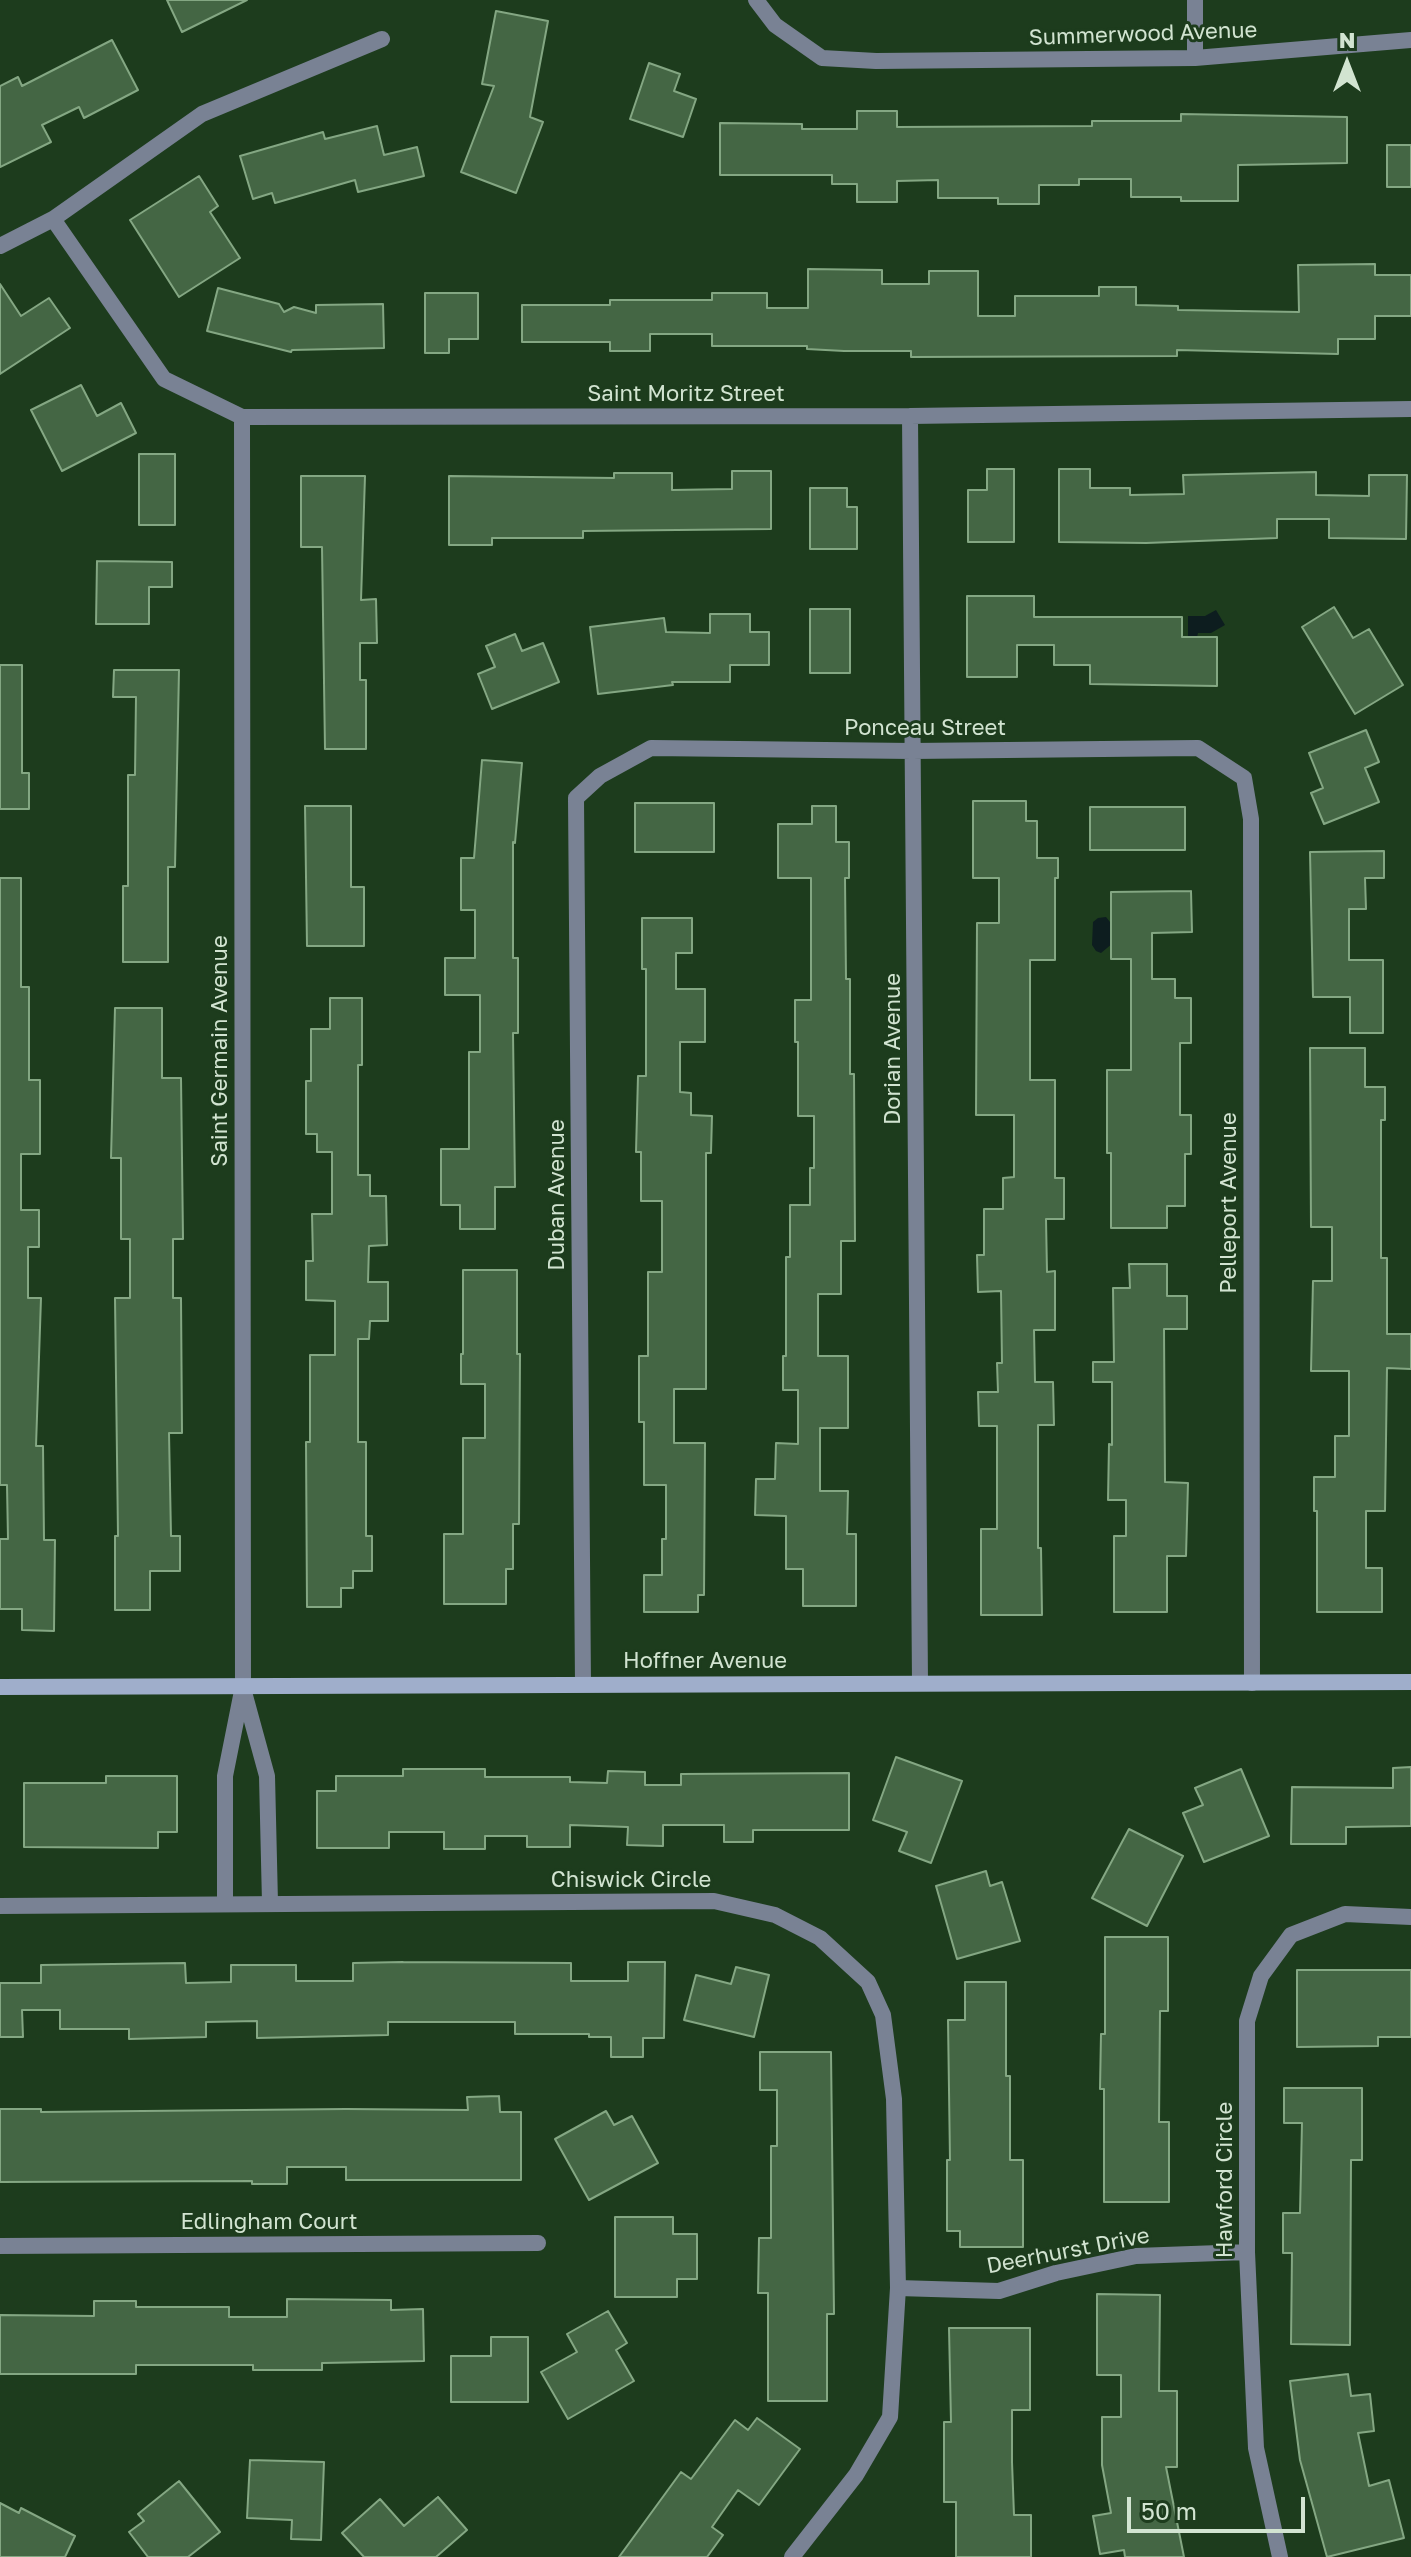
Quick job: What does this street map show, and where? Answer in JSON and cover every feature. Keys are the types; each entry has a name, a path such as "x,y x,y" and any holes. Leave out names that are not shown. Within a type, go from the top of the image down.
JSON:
{"main road":[{"name":"Hoffner Avenue","path":"0,1687 1411,1682"}],"street":[{"name":"Summerwood Avenue","path":"756,0 775,25 822,58 876,61 1195,58 1411,40"},
{"path":"1195,0 1195,58"},
{"path":"0,246 53,219 202,114 382,39"},
{"name":"Saint Moritz Street","path":"53,219 164,379 242,417 910,416 1411,409"},
{"name":"Dorian Avenue","path":"910,416 920,1682"},
{"name":"Saint Germain Avenue","path":"242,417 243,1686"},
{"name":"Ponceau Street","path":"651,748 912,751 1198,748"},
{"name":"Duban Avenue","path":"583,1684 576,798 600,776 651,748"},
{"name":"Pelleport Avenue","path":"1198,748 1244,778 1251,819 1252,1683"},
{"path":"225,1903 225,1776 243,1686"},
{"path":"243,1686 267,1776 270,1903"},
{"name":"Chiswick Circle","path":"0,1906 714,1901 775,1915 820,1938 868,1982 883,2015 894,2099 898,2288 890,2417 856,2475 792,2557"},
{"name":"Hawford Circle","path":"1280,2557 1256,2448 1247,2252 1247,2021 1261,1976 1291,1935 1345,1914 1411,1917"},
{"name":"Edlingham Court","path":"0,2246 538,2243"},
{"name":"Deerhurst Drive","path":"898,2288 999,2291 1056,2273 1136,2256 1247,2252"}],"shaded area":[{"path":"1216,610 1225,625 1211,633 1188,637 1188,616 1205,616"},
{"path":"1106,917 1110,922 1113,943 1101,953 1092,945 1093,922"}],"building":[{"path":"167,0 247,0 182,32"},
{"path":"496,11 548,21 530,117 543,122 516,193 461,172 494,86 482,84"},
{"path":"112,40 138,90 84,118 79,107 42,125 51,142 0,167 0,86 18,77 22,86"},
{"path":"649,63 680,74 674,91 696,99 683,137 630,119"},
{"path":"857,111 897,111 897,127 1092,126 1092,121 1181,121 1181,114 1347,117 1347,163 1238,165 1238,201 1131,197 1131,179 1079,179 1079,185 1039,185 1039,204 998,204 998,198 938,198 938,180 897,181 897,202 857,202 857,184 832,184 832,175 720,175 720,123 802,124 802,129 857,129"},
{"path":"377,126 384,155 417,147 424,176 358,192 355,180 275,203 272,193 253,199 240,156 323,132 325,139"},
{"path":"1387,145 1411,145 1411,187 1387,187"},
{"path":"199,176 218,206 210,212 240,258 179,297 130,220"},
{"path":"1375,264 1375,275 1411,275 1411,316 1375,316 1375,339 1338,339 1338,354 1177,350 1177,356 911,357 911,351 712,346 712,334 650,334 650,351 610,351 610,342 522,342 522,305 610,305 610,300 712,300 712,293 767,293 767,308 808,308 808,269 882,270 882,284 929,284 929,271 978,271 978,316 1015,316 1015,296 1099,296 1099,287 1136,287 1136,305 1178,306 1178,310 1299,312 1298,265"},
{"path":"0,284 21,316 49,298 70,328 0,374"},
{"path":"218,288 279,304 284,312 294,307 316,313 316,305 383,304 384,348 291,352 207,331"},
{"path":"425,293 478,293 478,339 449,339 449,353 425,353"},
{"path":"81,385 97,416 121,403 136,433 62,471 31,410"},
{"path":"139,454 175,454 175,525 139,525"},
{"path":"987,469 1014,469 1014,542 968,542 968,490 987,490"},
{"path":"1059,469 1090,469 1090,488 1130,488 1130,495 1184,494 1183,475 1316,472 1316,495 1369,496 1369,475 1407,475 1406,539 1329,538 1329,519 1277,519 1277,538 1146,543 1059,542"},
{"path":"732,471 771,471 771,529 583,531 583,538 492,538 492,545 449,545 449,476 614,478 614,473 672,473 672,490 732,489"},
{"path":"301,476 365,476 361,600 376,599 377,643 360,643 360,680 366,680 366,749 325,749 322,547 301,547"},
{"path":"810,488 847,488 847,507 857,507 857,549 810,549"},
{"path":"97,561 172,562 172,587 149,587 149,624 96,624"},
{"path":"967,596 1034,596 1034,617 1182,617 1182,637 1217,637 1217,686 1090,684 1090,665 1054,665 1054,645 1017,645 1017,677 967,677"},
{"path":"1334,607 1353,638 1369,629 1403,685 1355,714 1302,627"},
{"path":"810,609 850,609 850,673 810,673"},
{"path":"710,614 750,614 750,632 769,632 769,665 730,665 730,682 672,682 673,685 598,694 590,627 664,618 666,632 710,633"},
{"path":"515,634 522,651 543,643 559,682 492,709 478,674 495,667 486,646"},
{"path":"0,665 22,665 22,773 29,773 29,809 0,809"},
{"path":"114,670 179,670 175,867 168,867 168,962 123,962 123,886 128,886 128,775 135,775 136,697 113,697"},
{"path":"1366,730 1379,762 1365,768 1379,802 1324,824 1311,793 1323,788 1309,753"},
{"path":"482,760 522,763 513,842 513,958 518,958 518,1033 513,1033 515,1187 495,1187 495,1229 460,1229 460,1205 441,1205 441,1149 469,1149 469,1052 480,1052 480,995 445,995 445,958 475,958 475,910 461,910 461,858 474,858"},
{"path":"973,801 1026,801 1026,821 1037,821 1037,858 1058,858 1058,878 1055,878 1055,960 1030,960 1030,1080 1055,1080 1055,1178 1064,1178 1064,1219 1046,1219 1047,1272 1055,1271 1055,1330 1034,1330 1035,1382 1053,1382 1054,1425 1038,1425 1038,1548 1041,1548 1042,1615 981,1615 981,1529 997,1529 997,1426 979,1426 978,1392 998,1392 997,1363 1002,1363 1001,1291 978,1292 977,1255 984,1255 984,1209 1003,1209 1003,1178 1014,1177 1014,1115 976,1115 977,923 999,923 999,878 973,878"},
{"path":"635,803 714,803 714,852 635,852"},
{"path":"305,806 351,806 351,887 364,887 364,946 307,946"},
{"path":"812,806 836,806 836,842 849,842 849,878 845,878 846,979 850,979 850,1074 854,1074 855,1241 841,1241 841,1294 818,1294 818,1356 848,1356 848,1428 820,1428 820,1491 848,1491 847,1534 856,1534 856,1606 803,1606 803,1569 786,1569 786,1516 755,1515 756,1479 775,1479 776,1443 798,1444 798,1390 783,1390 783,1356 786,1356 786,1257 790,1257 790,1205 810,1205 810,1168 814,1168 814,1116 798,1116 798,1042 795,1042 795,1000 811,1000 811,878 778,878 778,824 812,824"},
{"path":"1090,807 1185,807 1185,850 1090,850"},
{"path":"1384,851 1384,878 1365,878 1366,909 1349,909 1349,960 1383,960 1383,1033 1350,1033 1350,997 1313,997 1310,852"},
{"path":"0,878 21,878 21,987 29,987 29,1080 40,1080 40,1154 21,1154 21,1210 39,1210 39,1247 28,1247 28,1298 41,1298 36,1446 43,1446 44,1540 55,1540 54,1631 22,1630 22,1609 0,1609 0,1539 8,1539 7,1485 0,1485"},
{"path":"1191,891 1192,932 1152,933 1152,979 1175,979 1175,998 1191,998 1191,1043 1180,1043 1180,1115 1191,1115 1191,1154 1185,1154 1185,1206 1167,1206 1167,1228 1111,1228 1107,1070 1131,1070 1131,959 1111,959 1111,892"},
{"path":"642,918 692,918 692,953 676,953 676,989 705,989 705,1042 680,1042 680,1092 691,1093 691,1115 712,1116 711,1153 706,1153 706,1389 674,1389 674,1443 705,1443 704,1595 698,1595 698,1612 644,1612 644,1575 662,1575 666,1485 644,1485 644,1422 639,1422 639,1356 648,1356 648,1272 662,1272 662,1201 641,1201 641,1152 636,1152 638,1076 646,1076 646,969 642,969"},
{"path":"330,998 362,998 362,1065 358,1065 358,1175 370,1175 370,1196 386,1196 387,1245 369,1246 368,1282 388,1282 388,1321 370,1321 369,1339 358,1339 358,1442 366,1442 366,1536 372,1536 372,1571 353,1571 353,1588 341,1588 341,1607 307,1607 306,1442 310,1442 310,1355 335,1355 335,1301 306,1300 306,1261 313,1261 312,1214 332,1214 332,1152 317,1152 317,1134 306,1134 306,1081 311,1081 311,1029 330,1029"},
{"path":"115,1008 162,1008 162,1078 181,1078 183,1239 173,1239 173,1298 181,1298 182,1433 169,1433 171,1536 180,1536 180,1571 150,1571 150,1610 115,1610 115,1536 118,1536 115,1298 130,1298 130,1239 121,1239 121,1158 111,1158"},
{"path":"1310,1048 1365,1048 1365,1087 1385,1087 1385,1120 1381,1120 1381,1258 1387,1258 1387,1334 1411,1334 1411,1369 1387,1368 1385,1511 1366,1511 1366,1568 1382,1568 1382,1612 1317,1612 1314,1477 1335,1477 1335,1436 1349,1436 1349,1371 1311,1371 1313,1281 1332,1281 1332,1227 1311,1227"},
{"path":"1129,1264 1167,1264 1167,1296 1187,1296 1187,1329 1164,1329 1165,1482 1188,1483 1186,1556 1167,1556 1167,1612 1114,1612 1114,1536 1126,1536 1126,1500 1108,1500 1112,1382 1093,1382 1093,1362 1114,1362 1113,1288 1130,1288"},
{"path":"463,1270 517,1270 519,1524 513,1524 513,1569 506,1569 506,1604 444,1604 444,1534 463,1534 463,1438 485,1438 485,1384 461,1384"},
{"path":"896,1757 962,1781 931,1863 899,1851 907,1832 873,1820"},
{"path":"1411,1767 1411,1826 1346,1827 1346,1844 1291,1844 1292,1787 1393,1788 1393,1768"},
{"path":"403,1769 485,1769 485,1777 570,1777 570,1782 607,1783 608,1771 645,1772 645,1785 681,1785 681,1774 849,1773 849,1830 753,1830 753,1842 724,1842 724,1825 663,1825 663,1846 627,1845 628,1827 570,1825 570,1847 527,1847 527,1836 485,1836 485,1849 444,1849 444,1832 389,1832 389,1848 317,1848 317,1791 336,1791 336,1776 403,1776"},
{"path":"1241,1769 1269,1836 1204,1862 1183,1813 1203,1805 1195,1788"},
{"path":"106,1776 177,1776 177,1832 158,1832 158,1848 24,1847 24,1783 106,1783"},
{"path":"1129,1829 1183,1856 1147,1926 1092,1898"},
{"path":"986,1871 990,1886 1002,1882 1020,1941 957,1959 936,1886"},
{"path":"1105,1937 1168,1937 1168,2011 1160,2011 1159,2122 1169,2122 1169,2202 1104,2202 1104,2089 1100,2089 1101,2034 1105,2034"},
{"path":"628,1962 665,1962 664,2038 643,2038 643,2057 611,2057 611,2037 515,2034 515,2022 388,2022 388,2035 257,2038 257,2021 206,2022 206,2037 129,2039 129,2029 60,2029 60,2010 22,2010 23,2037 0,2037 0,1983 41,1983 41,1965 185,1963 186,1983 231,1982 231,1965 296,1965 296,1981 353,1981 353,1963 571,1963 571,1981 628,1981"},
{"path":"736,1967 769,1975 754,2037 684,2020 696,1975 731,1984"},
{"path":"1297,1970 1411,1970 1411,2037 1378,2037 1378,2046 1297,2047"},
{"path":"965,1982 1006,1982 1010,2160 1023,2160 1023,2247 960,2247 960,2231 947,2231 947,2160 950,2160 948,2020 965,2020"},
{"path":"760,2052 831,2052 834,2314 827,2314 827,2401 768,2401 768,2293 758,2293 759,2238 771,2238 771,2146 777,2146 777,2090 760,2090"},
{"path":"1284,2088 1362,2088 1362,2160 1351,2160 1350,2345 1291,2344 1292,2253 1283,2253 1283,2213 1300,2213 1302,2123 1284,2123"},
{"path":"499,2096 500,2112 521,2112 521,2180 346,2180 346,2167 287,2167 287,2184 252,2184 252,2181 0,2182 0,2109 41,2109 41,2112 468,2110 467,2097"},
{"path":"606,2111 614,2125 632,2116 658,2163 589,2200 555,2139"},
{"path":"615,2217 673,2217 673,2234 697,2234 697,2279 677,2279 677,2297 615,2297"},
{"path":"1097,2294 1160,2295 1159,2391 1177,2391 1177,2467 1166,2467 1184,2557 1125,2557 1124,2550 1100,2554 1093,2516 1111,2513 1102,2465 1102,2417 1121,2417 1121,2375 1097,2375"},
{"path":"287,2299 391,2300 391,2310 423,2309 424,2361 322,2363 322,2370 253,2370 253,2365 136,2365 136,2374 0,2374 0,2315 94,2316 94,2301 136,2301 136,2307 229,2307 229,2317 287,2317"},
{"path":"608,2311 627,2343 616,2350 634,2381 568,2419 541,2372 577,2352 567,2334"},
{"path":"949,2328 1030,2328 1030,2410 1012,2410 1012,2462 1014,2515 1031,2515 1031,2557 956,2557 956,2502 944,2502 944,2422 951,2422"},
{"path":"491,2337 528,2337 528,2402 451,2402 451,2356 491,2356"},
{"path":"1348,2374 1351,2396 1370,2394 1374,2431 1358,2433 1369,2486 1389,2480 1404,2538 1327,2557 1300,2460 1290,2381"},
{"path":"757,2418 800,2449 759,2505 738,2490 712,2527 723,2535 707,2557 619,2557 681,2472 691,2479 735,2420 748,2430"},
{"path":"250,2460 324,2462 321,2540 291,2539 292,2520 247,2518"},
{"path":"179,2481 220,2532 188,2557 148,2557 129,2532 144,2521 138,2514"},
{"path":"438,2497 467,2530 436,2557 364,2557 342,2533 380,2499 404,2526"},
{"path":"0,2503 19,2513 21,2508 75,2536 65,2557 0,2557"}]}
